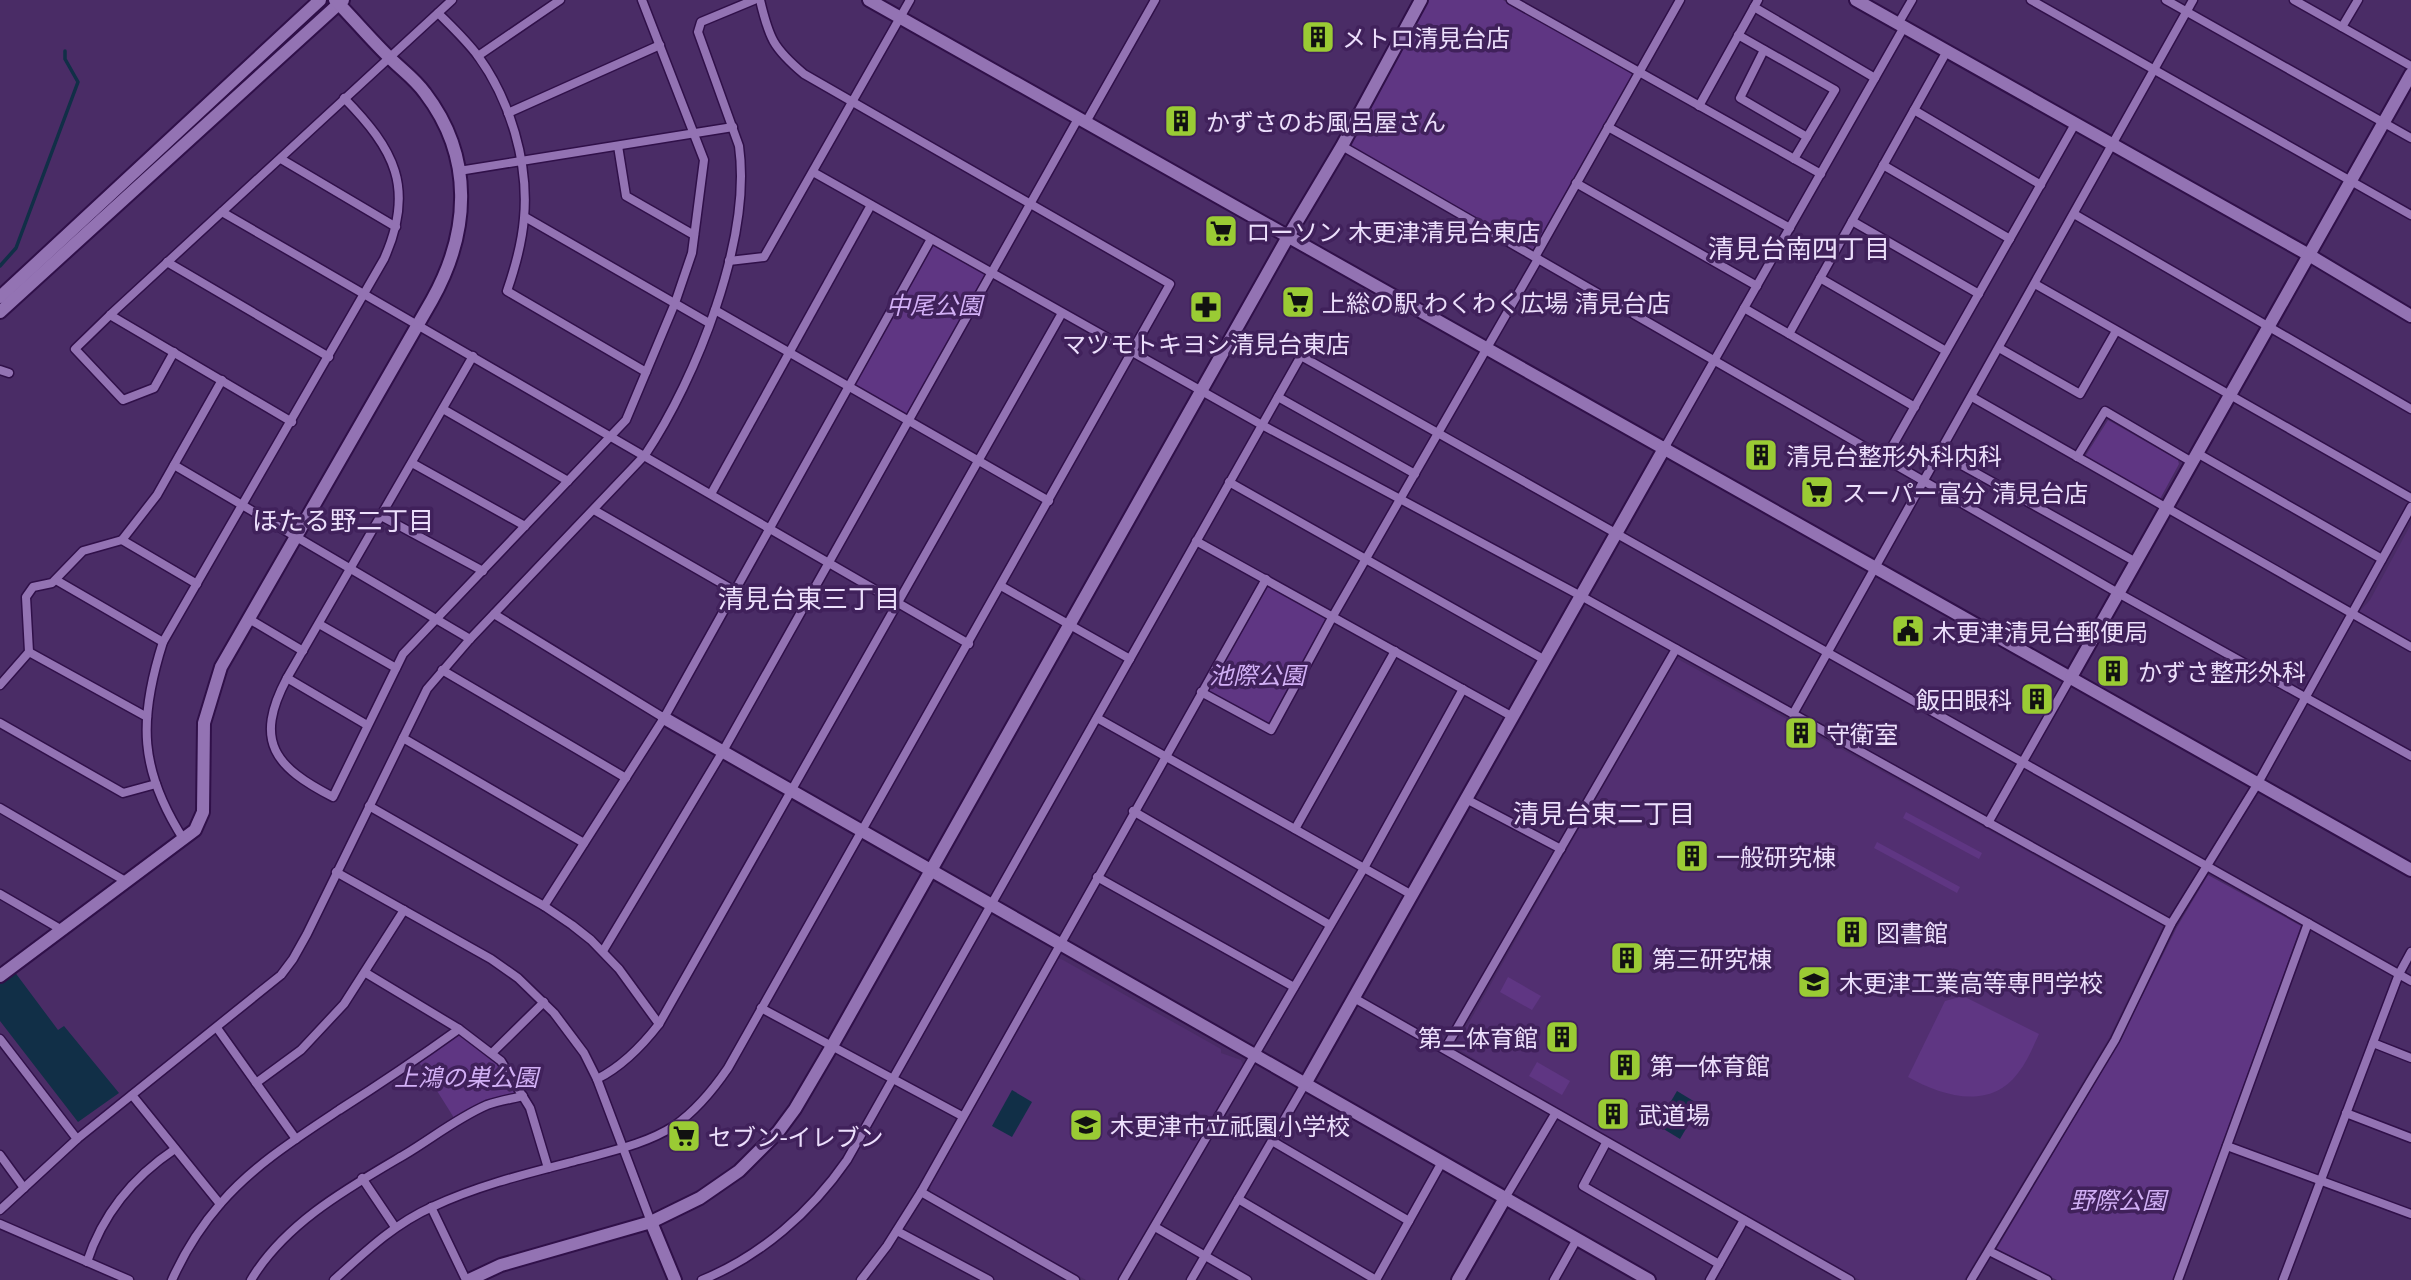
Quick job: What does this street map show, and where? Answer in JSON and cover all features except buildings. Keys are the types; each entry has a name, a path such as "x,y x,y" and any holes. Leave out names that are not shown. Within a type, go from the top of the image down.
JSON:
{"street":[{"path":"0,297 320,0"},
{"path":"174,352 154,388 123,400 75,349 452,0"},
{"path":"478,57 560,0"},
{"path":"0,1210 78,1139 281,975 307,934 427,689 470,639 645,455 675,406 715,310 735,231 741,162 733,127 698,26 701,22 754,0"},
{"path":"334,1280 395,1227 431,1207 501,1181 654,1137 672,1127 703,1101 728,1068 1170,284 804,74 781,54 768,31 760,0"},
{"path":"869,0 2411,870"},
{"path":"729,261 764,257 910,0"},
{"path":"603,951 723,751 1030,203 1155,0"},
{"path":"431,1207 468,1280 501,1265 650,1222 700,1198 739,1171 783,1124 832,1046 1289,235 1342,146 1421,0"},
{"path":"1511,0 1821,174"},
{"path":"1201,692 1271,730 1333,616 1488,348 1576,183 1680,0"},
{"path":"1856,0 2411,316"},
{"path":"1191,1280 1821,174 1875,78 1912,0"},
{"path":"2031,0 2411,215"},
{"path":"2166,0 2411,138"},
{"path":"1793,714 2193,0"},
{"path":"2294,0 2411,66"},
{"path":"2342,27 2358,0"},
{"path":"0,312 339,1 424,91 444,122 459,171 462,201 453,256 444,280 222,667 204,723 203,812 195,830 0,976"},
{"path":"473,356 287,678 272,712 272,734 279,758 301,781 332,797 403,654 626,420 675,303 692,253 704,160 645,1"},
{"path":"1699,106 1756,4 1875,78"},
{"path":"438,13 478,57 499,90 508,113 520,161 525,217 507,291 646,372"},
{"path":"1738,35 1835,90 1794,159"},
{"path":"508,113 660,45"},
{"path":"1764,50 1740,98 1807,137"},
{"path":"1789,334 1947,51"},
{"path":"1988,822 2411,74"},
{"path":"184,840 165,809 149,760 147,717 150,687 163,642 365,293 384,259 396,227 399,192 391,158 374,129 344,98"},
{"path":"1914,110 2041,185"},
{"path":"1885,459 2075,124"},
{"path":"459,171 733,127"},
{"path":"1608,127 1790,228"},
{"path":"618,146 626,196 694,234"},
{"path":"1342,146 2118,593 2411,756"},
{"path":"281,159 396,227"},
{"path":"1883,165 2010,239"},
{"path":"813,172 1262,425 1581,596 2171,924"},
{"path":"1576,183 1757,286"},
{"path":"711,494 871,205"},
{"path":"222,212 969,643"},
{"path":"2074,214 2411,409"},
{"path":"525,217 709,323"},
{"path":"1852,221 1979,294"},
{"path":"544,906 664,718 931,239"},
{"path":"167,262 329,357"},
{"path":"1820,278 1946,351"},
{"path":"2035,284 2411,498"},
{"path":"1744,308 1915,407"},
{"path":"715,310 1049,500"},
{"path":"597,1079 612,1072 627,1059 659,1024 1062,313"},
{"path":"110,315 292,422"},
{"path":"1999,348 2080,394 2116,331"},
{"path":"702,1280 758,1250 796,1220 817,1199 848,1160 1301,356 2411,981"},
{"path":"0,685 29,652 26,597 33,587 52,583 83,551 122,540 157,495 222,380"},
{"path":"1278,397 1415,474"},
{"path":"1972,397 2411,647"},
{"path":"443,409 568,481"},
{"path":"2077,457 2105,411 2382,559"},
{"path":"1940,453 2136,562"},
{"path":"412,463 525,526"},
{"path":"174,465 470,639"},
{"path":"1229,482 1545,660"},
{"path":"1971,1280 2115,1040 2171,924 2258,783 2411,507"},
{"path":"594,510 735,591"},
{"path":"381,516 483,571"},
{"path":"122,540 197,584"},
{"path":"1196,541 1513,717"},
{"path":"861,1280 875,1264 920,1192 1266,579"},
{"path":"56,580 163,642"},
{"path":"1001,586 1130,659"},
{"path":"494,614 664,718 1577,1239 1632,1276 1649,1280"},
{"path":"249,619 303,651"},
{"path":"319,624 396,668"},
{"path":"1446,1049 1676,649"},
{"path":"1295,829 1395,651"},
{"path":"29,652 147,717"},
{"path":"442,670 626,778"},
{"path":"287,678 367,725"},
{"path":"1123,1280 1364,868 1463,689"},
{"path":"1097,718 1412,895"},
{"path":"0,723 123,793 156,784"},
{"path":"403,738 584,843"},
{"path":"1466,799 1561,849"},
{"path":"369,806 544,906 603,951 635,988 659,1024"},
{"path":"0,808 127,882"},
{"path":"1133,811 1330,925"},
{"path":"336,872 491,959 518,978 569,1031 597,1079 650,1222 675,1280"},
{"path":"1097,877 1294,987"},
{"path":"0,894 62,930"},
{"path":"256,1083 301,1050 344,1004 404,910"},
{"path":"2178,1280 2308,923"},
{"path":"2284,1280 2399,974 2411,952"},
{"path":"366,973 459,1029 501,1061 530,1108 548,1168"},
{"path":"1354,998 1850,1280"},
{"path":"492,1054 544,1002"},
{"path":"761,1008 962,1116"},
{"path":"217,1028 296,1139"},
{"path":"172,1280 188,1249 220,1203 255,1170 296,1139 459,1029"},
{"path":"0,1040 78,1139"},
{"path":"2373,1043 2411,1058"},
{"path":"132,1095 220,1203"},
{"path":"251,1280 276,1246 320,1208 362,1178 477,1110 523,1096"},
{"path":"2346,1113 2411,1138"},
{"path":"1458,1280 1555,1114"},
{"path":"1272,1141 1409,1221"},
{"path":"1606,1143 1583,1186 1719,1264"},
{"path":"2227,1146 2411,1214"},
{"path":"87,1262 102,1223 115,1205 147,1170 175,1149"},
{"path":"0,1155 24,1188"},
{"path":"1238,1199 1376,1280 1442,1162"},
{"path":"362,1178 395,1227"},
{"path":"920,1192 1075,1280"},
{"path":"1710,1280 1744,1220"},
{"path":"0,1224 129,1280"},
{"path":"1155,1227 1247,1280"},
{"path":"897,1231 989,1280"},
{"path":"1554,1280 1577,1239"},
{"path":"1989,1251 2047,1280"}],"shaded area":[{"path":"2411,524 2411,643 2358,613 2370,600"},
{"name":"木更津工業高等専門学校","path":"1676,658 2163,926 2109,1038 1964,1280 1860,1280 1694,1189 1455,1047"},
{"name":"木更津市立祇園小学校","path":"1058,958 1221,1049 1221,1053 1241,1060 1243,1065 1117,1280 1086,1280 931,1193 930,1186"}],"green space":[{"path":"1425,0 1503,0 1633,74 1534,250 1348,145"},
{"name":"中尾公園","path":"931,239 991,273 908,421 848,387"},
{"path":"2108,420 2178,460 2179,464 2160,499 2155,500 2086,459"},
{"name":"池際公園","path":"1266,579 1333,616 1271,730 1201,692"},
{"path":"1906,812 1982,853 1979,859 1903,818"},
{"path":"1877,842 1960,887 1957,893 1874,848"},
{"name":"野際公園","path":"2208,875 2301,926 2173,1280 2057,1280 1996,1250 2118,1044 2177,927"},
{"path":"1508,977 1541,996 1532,1010 1500,992"},
{"path":"1963,996 2039,1034 2027,1059 2007,1085 1980,1096 1950,1094 1908,1077 1945,1001"},
{"name":"上鴻の巣公園","path":"459,1029 487,1050 523,1096 488,1105 456,1121 417,1059"},
{"path":"1537,1062 1570,1081 1562,1095 1529,1076"}],"water":[{"path":"14,971 58,1030 64,1026 119,1093 78,1122 0,1021 0,984"},
{"path":"1012,1090 1032,1102 1012,1137 992,1126"},
{"path":"1677,1091 1700,1105 1680,1139 1657,1125"}],"waterway":[{"path":"0,266 16,248 78,82 65,59 65,51"}],"place":[{"name":"メトロ清見台店","path":"1318,37"},
{"name":"かずさのお風呂屋さん","path":"1181,121"},
{"name":"ローソン 木更津清見台東店","path":"1221,231"},
{"name":"上総の駅 わくわく広場 清見台店","path":"1298,302"},
{"name":"マツモトキヨシ清見台東店","path":"1206,307"},
{"name":"清見台整形外科内科","path":"1761,455"},
{"name":"スーパー富分 清見台店","path":"1817,492"},
{"name":"木更津清見台郵便局","path":"1908,631"},
{"name":"かずさ整形外科","path":"2113,671"},
{"name":"飯田眼科","path":"2037,699"},
{"name":"守衛室","path":"1801,733"},
{"name":"一般研究棟","path":"1692,856"},
{"name":"図書館","path":"1852,932"},
{"name":"第三研究棟","path":"1627,958"},
{"name":"木更津工業高等専門学校","path":"1814,982"},
{"name":"第二体育館","path":"1562,1037"},
{"name":"第一体育館","path":"1625,1065"},
{"name":"武道場","path":"1613,1114"},
{"name":"木更津市立祇園小学校","path":"1086,1125"},
{"name":"セブン-イレブン","path":"684,1136"}],"district":[{"name":"清見台南四丁目","path":"1799,248"},
{"name":"ほたる野二丁目","path":"343,520"},
{"name":"清見台東三丁目","path":"809,598"},
{"name":"清見台東二丁目","path":"1604,813"}]}
